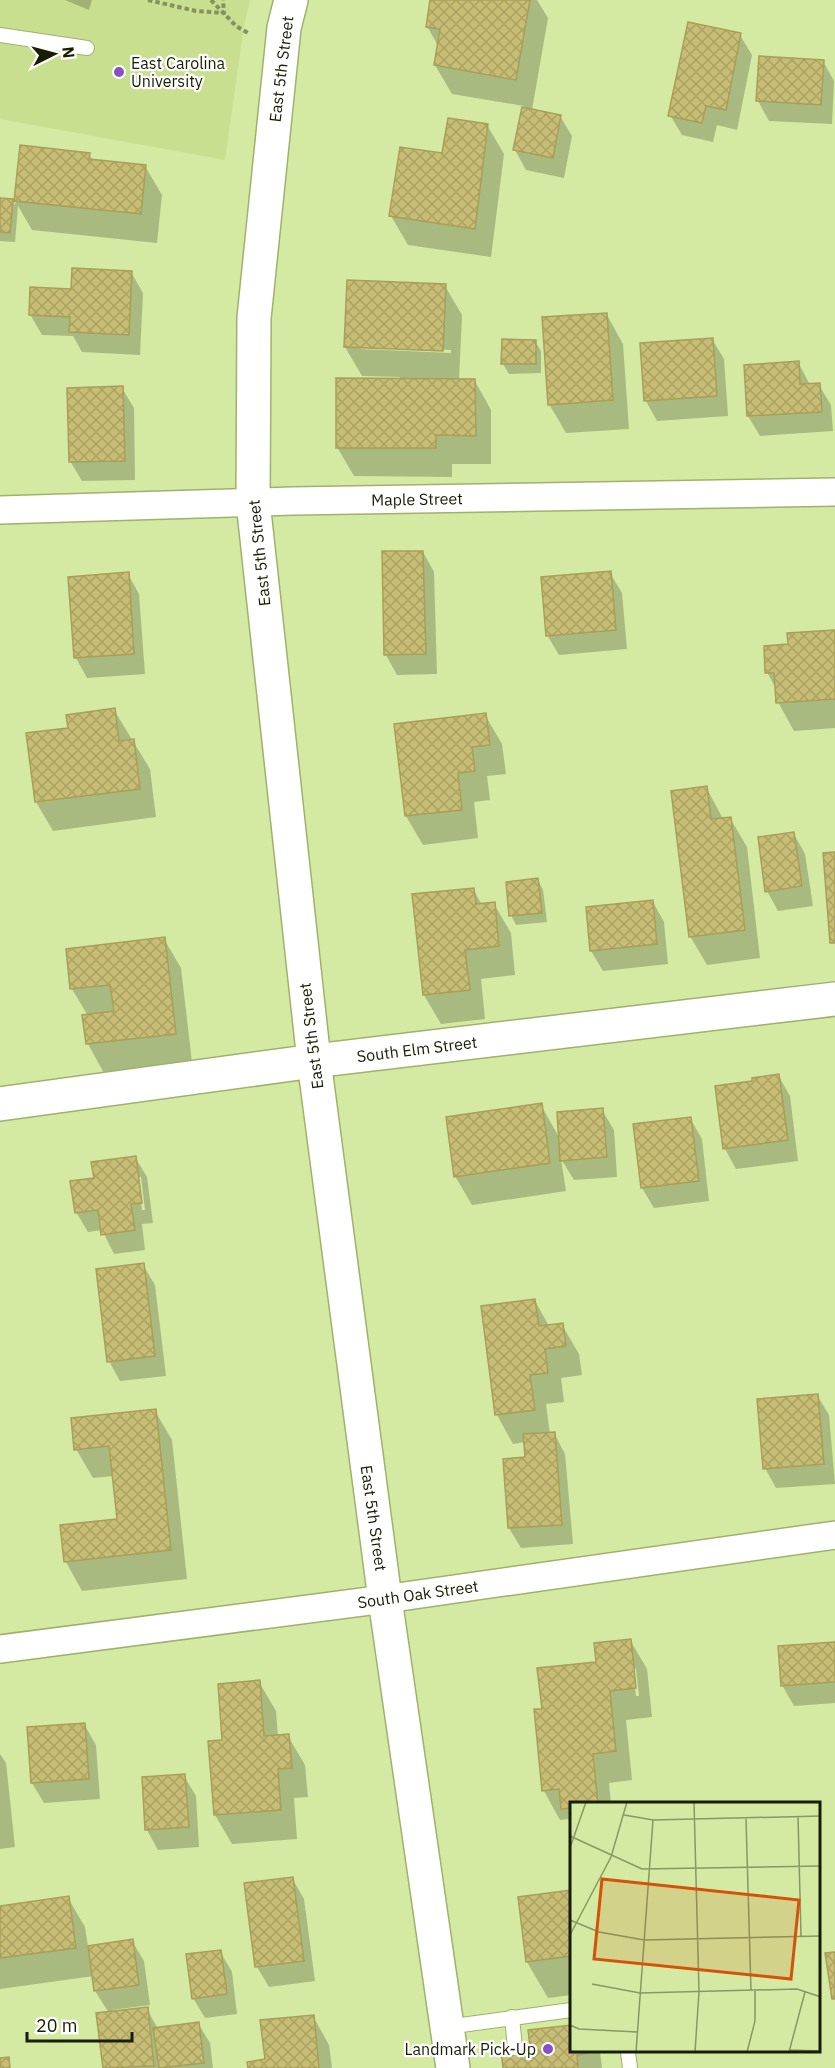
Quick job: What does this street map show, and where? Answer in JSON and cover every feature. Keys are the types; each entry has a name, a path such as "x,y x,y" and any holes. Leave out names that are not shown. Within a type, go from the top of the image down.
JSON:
{"main road":[{"name":"East 5th Street","path":"291,0 284,28 254,318 253,502 314,1061 385,1599 453,2068"},
{"name":"South Elm Street","path":"0,1104 314,1061 835,999"}],"street":[{"name":"Maple Street","path":"0,510 253,502 835,492"},
{"name":"South Oak Street","path":"0,1649 385,1599 835,1535"}],"lane":[{"path":"0,35 87,48"},
{"path":"447,2027 570,2010"},
{"path":"512,2017 516,2048"},
{"path":"628,2053 630,2068"}],"path":[{"path":"148,0 196,11 225,13"},
{"path":"211,0 236,26 253,37"},
{"path":"223,0 225,13"}],"shaded area":[{"name":"East Carolina University","path":"0,0 250,0 244,26 225,160 0,119"}],"building":[{"path":"430,0 530,0 516,80 434,65 440,29 426,27"},
{"path":"688,22 741,33 726,110 706,106 702,123 668,116"},
{"path":"759,56 824,60 821,105 756,101"},
{"path":"522,107 561,115 553,158 513,150"},
{"path":"448,118 488,124 475,229 389,216 400,147 442,153"},
{"path":"20,145 90,153 89,159 146,165 141,214 14,201"},
{"path":"0,198 13,199 10,233 0,232"},
{"path":"72,268 132,271 129,335 69,332 70,317 29,315 30,287 71,289"},
{"path":"347,280 446,284 443,351 344,347"},
{"path":"607,313 613,400 548,405 542,317"},
{"path":"713,338 717,396 644,401 640,343"},
{"path":"502,339 536,340 536,364 501,364"},
{"path":"799,361 800,384 820,383 822,412 747,416 744,365"},
{"path":"336,378 475,379 476,436 436,435 436,448 336,448"},
{"path":"123,386 125,461 69,462 67,388"},
{"path":"382,551 423,551 426,654 384,655"},
{"path":"611,571 616,630 546,636 541,577"},
{"path":"129,572 134,654 74,658 68,577"},
{"path":"835,630 835,699 776,703 774,673 765,673 764,646 788,644 787,633"},
{"path":"115,708 119,741 134,739 140,789 35,802 26,733 68,728 66,715"},
{"path":"486,713 490,745 472,747 475,771 458,773 462,810 405,816 394,724"},
{"path":"707,786 711,819 731,817 745,930 689,937 671,791"},
{"path":"794,832 802,886 765,892 758,837"},
{"path":"835,852 835,943 830,943 823,853"},
{"path":"538,878 542,913 509,916 506,882"},
{"path":"474,888 476,904 495,902 499,946 465,950 470,990 423,995 412,894"},
{"path":"653,900 657,944 590,951 586,907"},
{"path":"165,937 176,1034 86,1044 82,1015 114,1011 110,985 70,989 66,949"},
{"path":"779,1074 788,1140 723,1149 715,1086 752,1081 752,1078"},
{"path":"542,1103 550,1163 454,1177 446,1117"},
{"path":"603,1108 607,1157 560,1161 557,1112"},
{"path":"691,1117 699,1181 641,1188 633,1124"},
{"path":"136,1156 142,1203 131,1204 135,1230 101,1235 98,1210 75,1213 70,1181 94,1178 91,1162"},
{"path":"144,1263 155,1356 107,1362 96,1269"},
{"path":"535,1299 539,1326 563,1323 566,1346 545,1349 548,1373 530,1375 535,1410 495,1415 481,1306"},
{"path":"818,1394 824,1464 763,1469 757,1399"},
{"path":"156,1409 171,1550 64,1562 60,1525 117,1519 109,1446 74,1450 71,1418"},
{"path":"555,1432 562,1525 508,1528 503,1459 525,1457 523,1434"},
{"path":"631,1639 636,1688 610,1691 616,1751 593,1754 598,1802 570,1802 570,1808 561,1809 559,1789 542,1791 534,1709 542,1709 537,1668 596,1662 594,1643"},
{"path":"835,1642 835,1682 781,1686 778,1646"},
{"path":"260,1680 264,1736 289,1734 292,1768 278,1769 281,1810 214,1815 208,1741 222,1740 218,1684"},
{"path":"85,1723 89,1779 31,1783 27,1727"},
{"path":"185,1774 189,1827 145,1830 142,1777"},
{"path":"293,1877 304,1961 255,1967 244,1883"},
{"path":"570,1890 570,1956 526,1962 518,1897"},
{"path":"69,1896 76,1948 0,1958 0,1906"},
{"path":"133,1939 139,1985 94,1991 88,1946"},
{"path":"221,1950 227,1994 192,1999 186,1954"},
{"path":"835,1952 835,1999 832,1999 825,1953"},
{"path":"148,2007 154,2066 103,2068 96,2013"},
{"path":"314,2015 319,2068 248,2068 247,2062 265,2059 260,2020"},
{"path":"199,2022 204,2063 159,2068 153,2028"},
{"path":"570,2025 570,2053 587,2053 577,2055 578,2068 503,2068 501,2050 530,2046 528,2030"},
{"path":"9,2057 10,2068 0,2068 0,2058"}],"place":[{"name":"East Carolina University","path":"119,72"},
{"name":"Landmark Pick-Up","path":"548,2049"}]}
